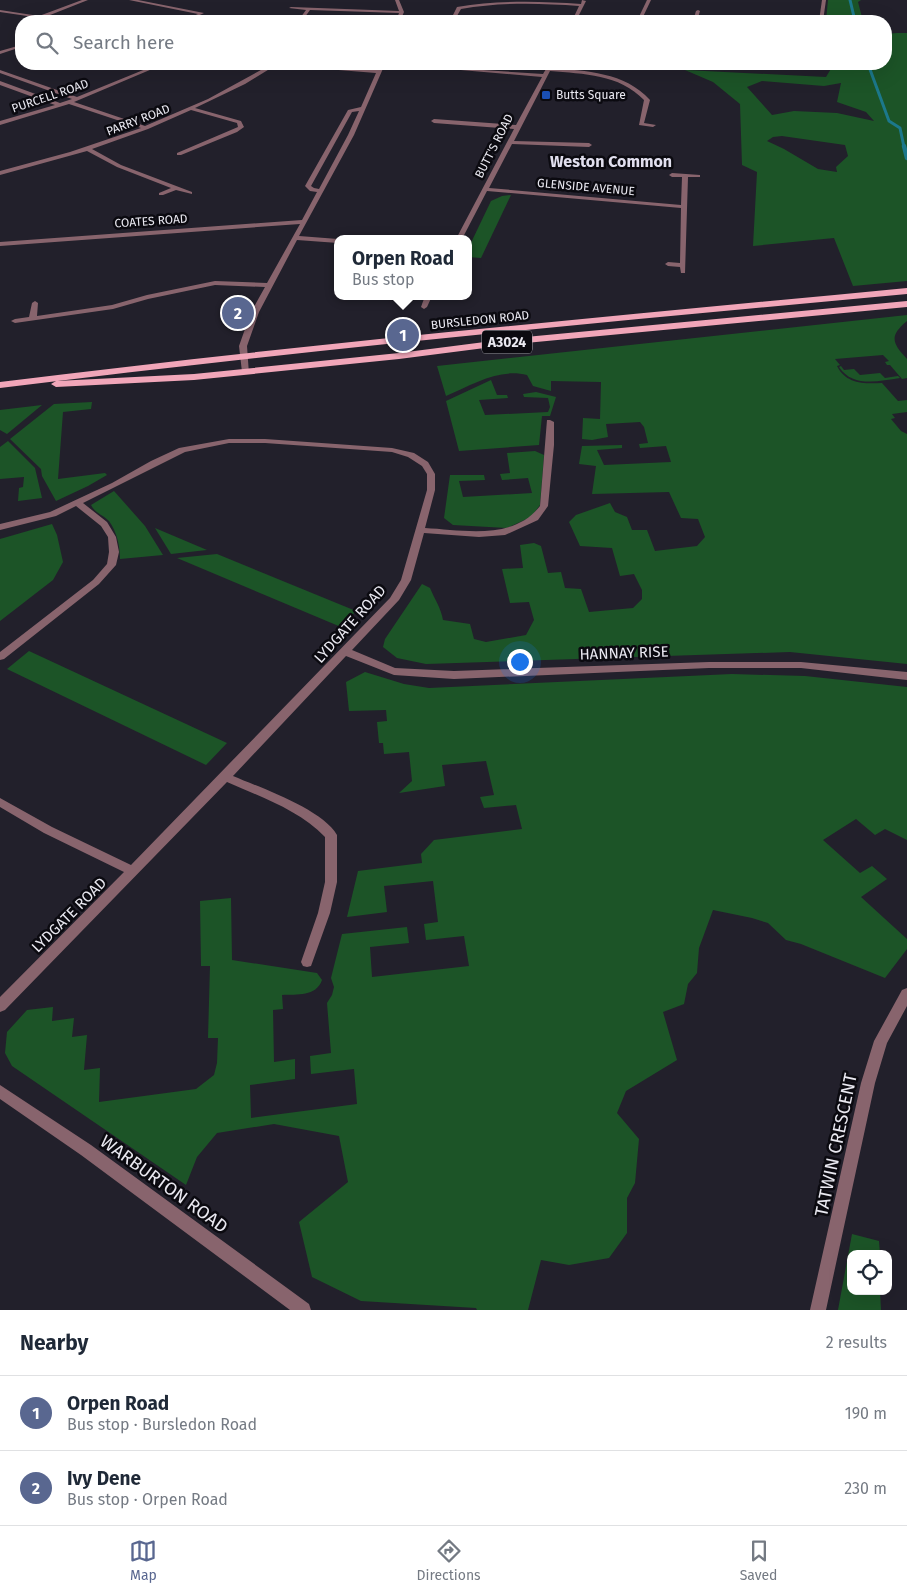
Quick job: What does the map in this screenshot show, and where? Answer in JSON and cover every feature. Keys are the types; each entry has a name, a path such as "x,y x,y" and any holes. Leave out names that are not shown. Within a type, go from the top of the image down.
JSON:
{"main road":[{"name":"BURSLEDON ROAD","path":"0,385 127,369 630,317 907,291"},
{"name":"BURSLEDON ROAD","path":"26,383 114,383 246,372 399,356 525,340 907,304"}],"street":[{"path":"48,15 86,0"},
{"path":"131,0 202,14 199,15"},
{"path":"397,0 402,12 401,15"},
{"path":"456,15 460,8 479,2 501,0 584,2 577,15"},
{"path":"642,15 649,0"},
{"path":"822,15 824,0"},
{"path":"291,8 402,12"},
{"path":"304,15 309,9"},
{"path":"0,10 25,15"},
{"path":"0,53 15,48"},
{"name":"PURCELL ROAD","path":"0,123 70,102 148,70"},
{"name":"PARRY ROAD","path":"0,173 54,160 146,128 192,109 266,70"},
{"path":"246,372 243,346 245,338 270,285 364,108 380,72 341,70"},
{"path":"465,70 544,76"},
{"name":"BUTT'S ROAD","path":"461,235 547,70"},
{"path":"567,70 592,74 627,84 643,94 647,100 641,124 653,125"},
{"path":"0,72 77,99"},
{"path":"0,83 61,105"},
{"path":"70,102 146,128"},
{"path":"321,191 312,190 308,186 350,111 364,108"},
{"path":"179,154 241,127 239,122 192,109"},
{"path":"431,127 439,114"},
{"path":"434,121 516,128"},
{"path":"509,142 589,144"},
{"path":"88,149 119,166 190,193"},
{"path":"672,175 698,176"},
{"path":"668,264 683,269 686,176"},
{"path":"161,194 175,188"},
{"name":"GLENSIDE AVENUE","path":"485,189 685,207"},
{"name":"COATES ROAD","path":"0,244 304,222"},
{"path":"295,238 334,241"},
{"path":"15,321 113,307 147,297 215,283 270,285"},
{"path":"424,307 427,300"},
{"path":"33,317 35,302"},
{"path":"419,530 478,534 505,532 535,518 544,506 550,445 550,422"},
{"name":"LYDGATE ROAD","path":"0,527 53,514 182,450 229,441 265,441 392,450 411,455 425,464 431,474 431,490 406,580 394,600 225,777 0,1006"},
{"path":"0,657 96,582 112,565 114,552 112,537 104,524 77,503"},
{"name":"HANNAY RISE","path":"346,652 394,671 454,675 709,664 801,665 907,676"},
{"path":"225,777 285,803 317,820 331,835 331,882 324,913 307,962"},
{"path":"0,802 48,830 133,871"},
{"name":"TATWIN CRESCENT","path":"818,1310 868,1083 881,1041 907,994"},
{"name":"WARBURTON ROAD","path":"0,1091 86,1150 303,1310"}],"green space":[{"path":"828,0 861,0 858,2 861,15 827,15"},
{"path":"892,33 907,33 907,281 853,286 834,238 753,246 757,172 742,165 740,104 713,82 685,70 826,77 830,70 892,70","holes":["762,81 824,86 841,83 837,102 866,112 874,121 837,113 794,111 772,115 747,87","782,136 845,145 848,156 836,167 837,172 818,169 767,141 773,137"]},
{"path":"511,195 481,258 472,257 472,241 491,201 502,196"},
{"path":"907,315 907,321 897,331 895,340 898,348 907,359 907,378 902,379 890,365 887,365 885,362 889,361 883,355 835,359 840,365 837,366 841,372 850,380 862,383 882,383 898,401 907,400 907,412 892,414 895,418 891,419 901,431 907,434 907,664 790,652 426,664 397,658 383,647 385,639 422,584 430,588 443,620 470,624 474,639 486,642 526,635 534,620 529,602 510,603 502,569 523,568 520,545 534,543 541,546 548,573 561,572 565,588 581,589 589,612 633,608 642,599 642,590 634,574 620,576 612,548 580,546 569,522 576,515 610,503 615,512 627,517 632,530 647,530 655,551 697,546 705,537 698,519 681,518 669,492 592,494 596,466 579,464 582,446 622,445 622,448 597,450 604,465 671,462 666,446 640,448 639,444 648,443 644,427 640,422 606,424 608,437 592,440 582,439 583,418 600,419 601,382 551,381 551,391 533,386 527,375 516,373 485,379 446,396 437,366"},
{"path":"841,366 844,370 854,369 860,375 880,373 885,378 898,376 900,378 866,382 851,378 839,367"},
{"path":"491,380 497,395 507,395 508,398 479,400 485,415 548,412 550,407 548,398 524,397 523,394 536,392 556,397 550,416 542,416 539,445 459,451 446,401"},
{"path":"92,402 91,409 63,412 58,479 105,473 107,475 56,501 42,476 41,469 10,439 54,404"},
{"path":"42,405 7,434 0,430 0,410"},
{"path":"8,441 35,468 42,498 18,501 19,488 23,487 24,477 0,479 0,447"},
{"path":"535,451 544,455 540,505 531,517 507,528 453,525 444,518 450,475 484,475 485,480 459,481 463,497 532,493 528,478 502,480 500,474 510,473 507,453"},
{"path":"114,491 145,526 163,555 120,559 118,539 112,525 91,505"},
{"path":"52,524 57,535 63,562 53,580 0,621 0,539"},
{"path":"155,528 207,550 171,554"},
{"path":"217,554 356,611 341,627 177,558"},
{"path":"29,651 227,743 206,765 7,669"},
{"path":"365,672 404,684 429,688 732,674 805,676 907,687 907,840 885,829 875,835 856,819 823,840 860,873 872,866 887,879 861,897 907,939 907,949 885,978 801,944 786,940 768,923 713,910 699,948 697,973 688,984 684,1004 663,1012 677,1060 626,1091 617,1113 639,1139 635,1183 627,1198 627,1233 609,1258 569,1265 541,1260 528,1310 477,1310 476,1308 361,1301 312,1277 299,1222 348,1182 339,1136 274,1124 217,1133 197,1157 186,1185 12,1066 5,1053 7,1032 27,1010 53,1007 52,1021 74,1018 72,1037 87,1035 84,1070 100,1068 99,1102 196,1089 214,1075 217,1063 218,1038 208,1038 210,966 201,966 200,901 231,898 232,960 317,973 322,980 311,992 282,995 283,1009 273,1010 274,1062 295,1059 295,1079 250,1085 251,1118 357,1104 354,1069 311,1074 310,1056 331,1053 327,1003 334,987 331,978 342,934 407,927 409,943 370,947 372,977 469,966 464,936 426,940 424,924 438,922 433,881 384,886 387,912 347,917 358,871 422,863 421,854 434,840 522,829 516,805 484,808 480,797 494,795 486,761 442,765 445,786 399,793 412,781 409,752 384,754 383,743 379,743 377,722 387,721 386,710 349,711 346,682"},
{"path":"852,1234 879,1241 880,1250 849,1250"},
{"path":"847,1261 847,1295 880,1295 881,1310 838,1310"}],"waterway":[{"path":"850,0 854,15"},
{"path":"870,70 889,121 900,128 904,147"},
{"path":"904,146 907,158"}],"place":[{"name":"Butts Square","path":"546,95"},
{"name":"Ivy Dene","path":"238,313"},
{"name":"Orpen Road","path":"403,335"}],"district":[{"name":"Weston Common","path":"611,161"}]}
